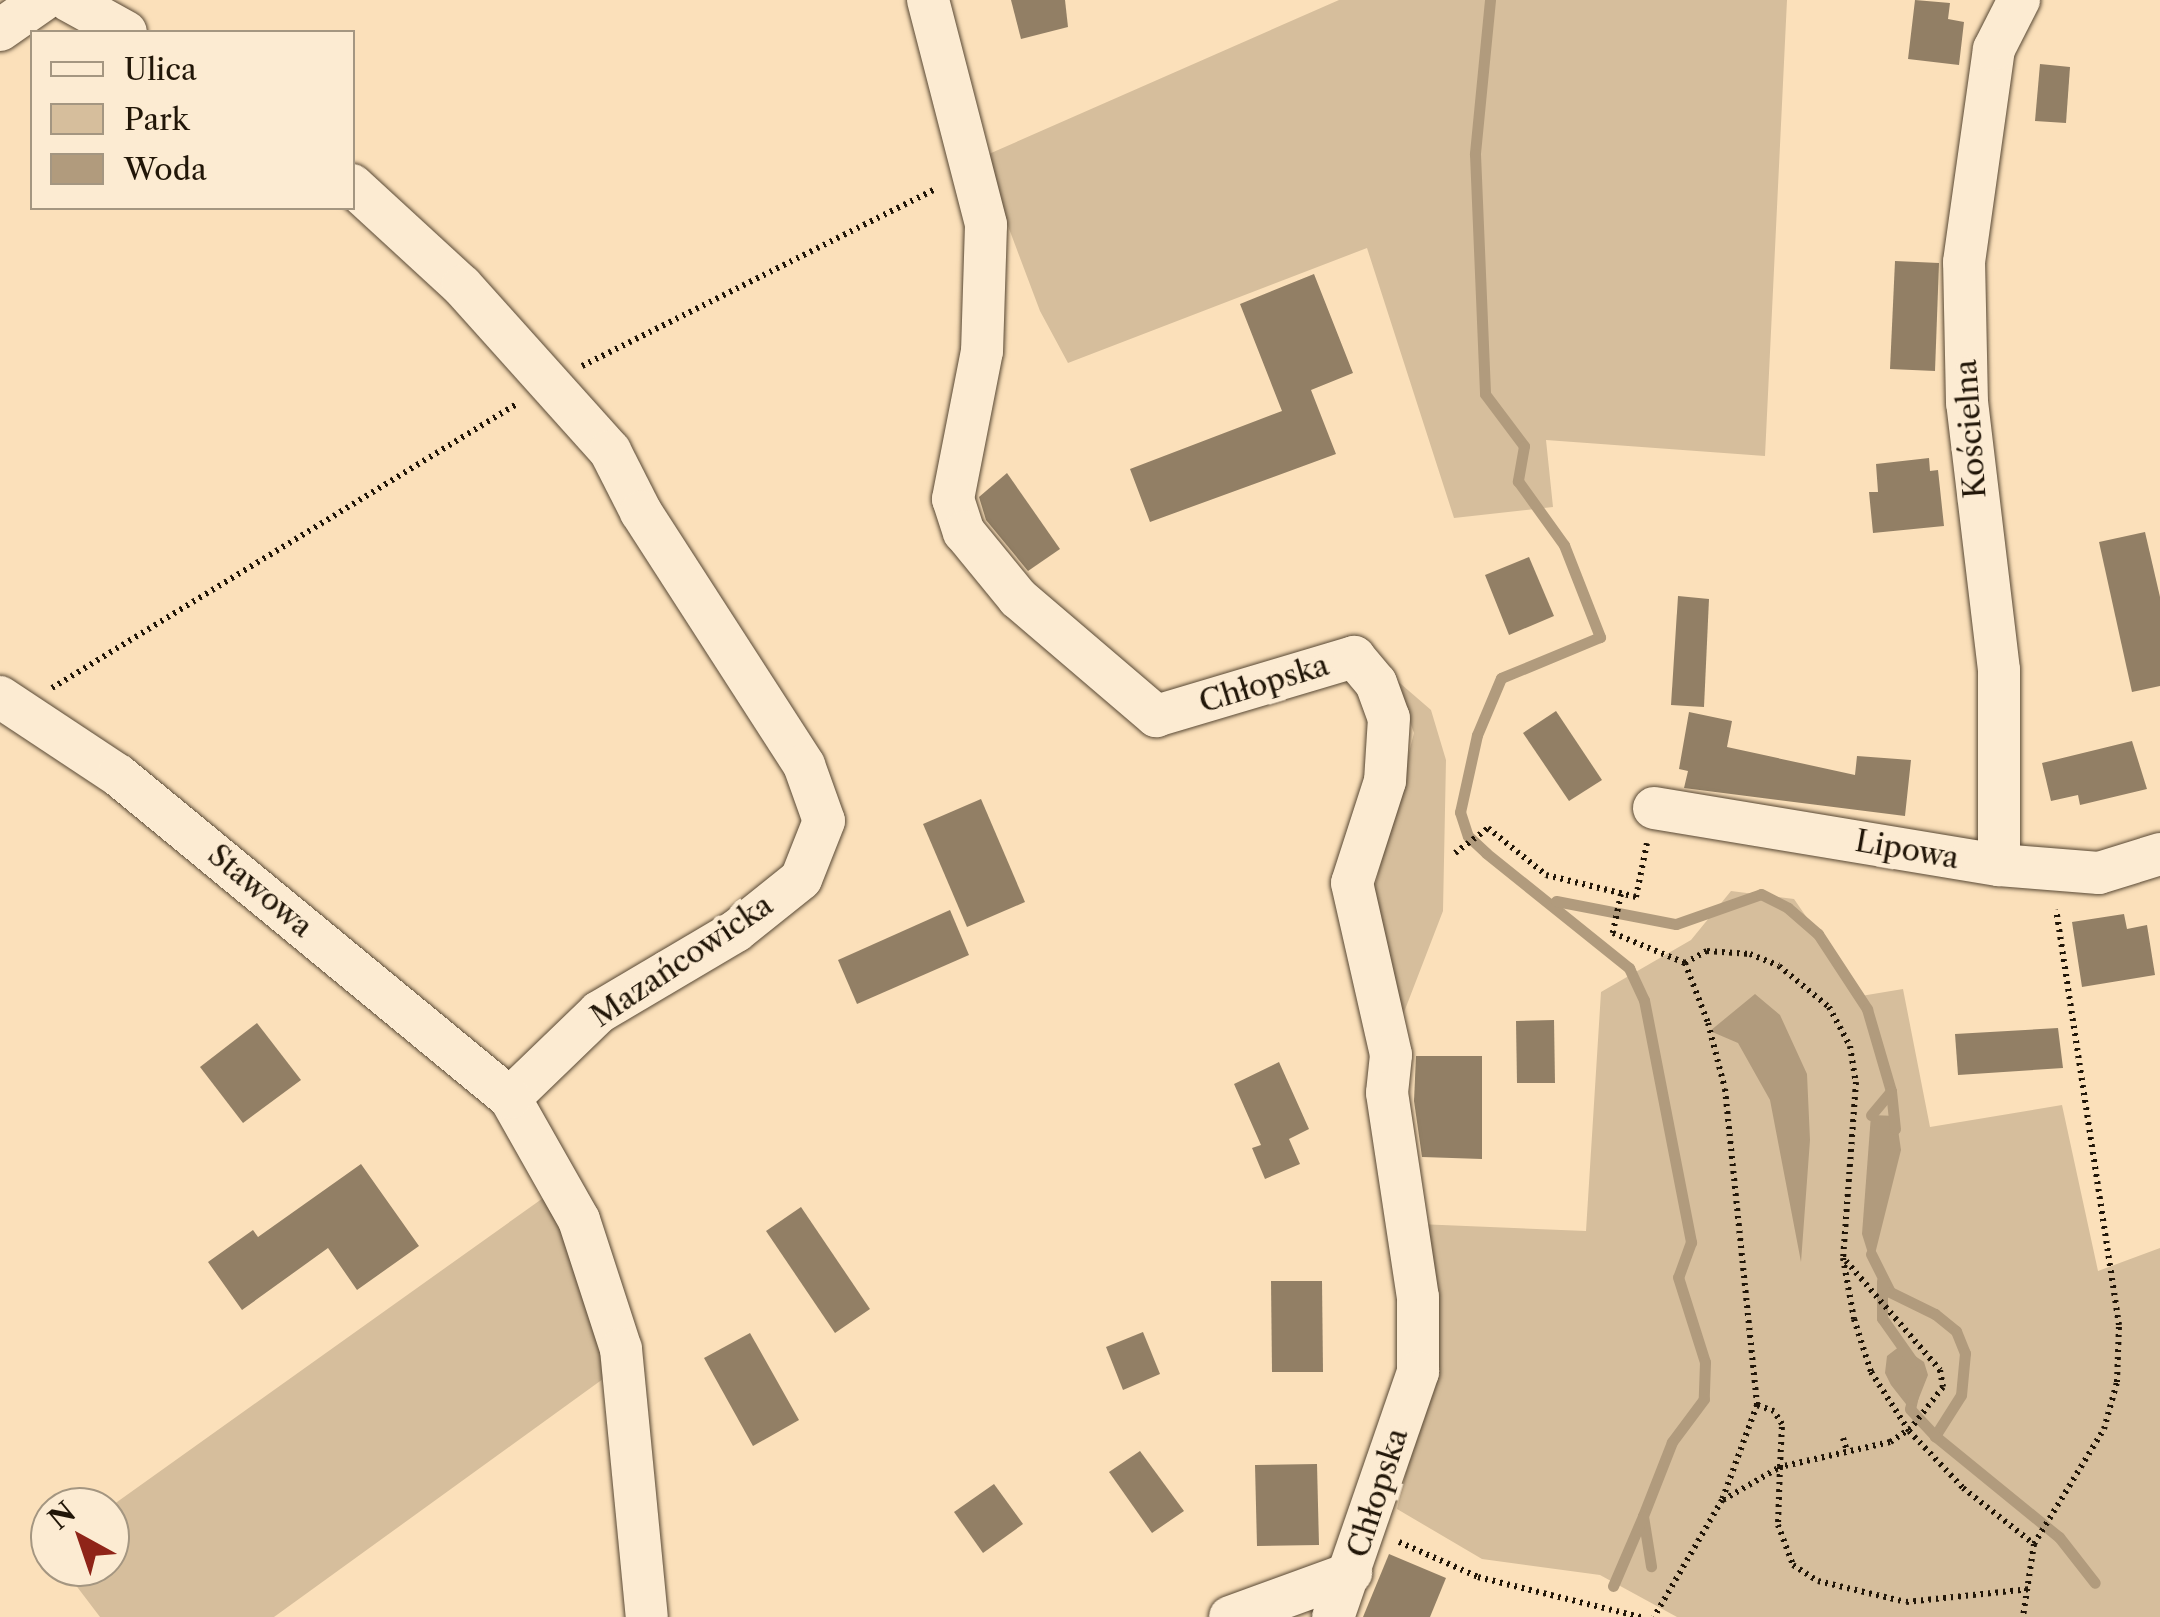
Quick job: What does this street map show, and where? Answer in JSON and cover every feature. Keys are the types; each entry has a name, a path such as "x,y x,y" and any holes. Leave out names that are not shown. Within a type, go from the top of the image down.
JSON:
{"street":[{"path":"0,30 44,0"},
{"path":"68,0 122,30"},
{"name":"Chłopska","path":"928,0 986,225 982,351 952,499 964,532 1018,598 1156,716 1354,656 1376,683 1388,718 1385,781 1352,883 1392,1056 1387,1093 1418,1297 1418,1372 1333,1617"},
{"name":"Kościelna","path":"1999,865 1999,670 1967,404 1964,262 1994,49 2018,0"},
{"name":"Mazańcowicka","path":"355,188 462,286 610,452 641,512 804,765 824,821 801,879 736,932 599,1012 510,1098"},
{"name":"Stawowa","path":"8,703 118,774 510,1098"},
{"name":"Lipowa","path":"1654,808 1999,865 2099,873 2160,854"},
{"path":"510,1098 579,1220 621,1350 646,1617"},
{"name":"Chłopska","path":"1230,1617 1351,1572"}],"path":[{"path":"8,703 550,384 721,291 973,171"},
{"path":"1455,854 1488,828 1546,875 1636,897 1654,808"},
{"path":"2023,1617 2035,1543 2059,1510 2104,1429 2116,1382 2119,1326 2050,869"},
{"path":"1621,894 1613,933 1685,963 1707,952 1750,954 1809,984 1836,1020 1850,1046 1856,1082 1843,1258 1871,1372 1909,1430 1964,1488 2035,1543"},
{"path":"1654,1617 1722,1500 1757,1405 1725,1089 1685,963"},
{"path":"1722,1500 1780,1467 1846,1452 1909,1430 1941,1390 1940,1370 1843,1258"},
{"path":"1757,1405 1774,1410 1782,1424 1780,1541 1793,1565 1818,1581 1916,1603 2030,1589"},
{"path":"1844,1438 1846,1452"},
{"path":"1366,1528 1478,1578 1591,1600 1641,1617"}],"green space":[{"path":"1339,0 1787,0 1765,456 1546,440 1553,507 1454,518 1367,248 1068,363 1040,311 982,157"},
{"path":"1394,678 1431,710 1446,760 1443,911 1401,1020 1372,898 1414,733"},
{"path":"1731,891 1794,899 1861,996 1903,989 1930,1127 2062,1105 2098,1271 2160,1248 2160,1617 1677,1617 1600,1575 1482,1559 1397,1509 1438,1344 1418,1224 1586,1231 1601,992 1691,940"},
{"path":"553,1191 614,1371 274,1617 100,1617 77,1587 130,1587 130,1493"}],"water":[{"path":"1755,994 1780,1015 1807,1074 1810,1140 1801,1262 1770,1100 1738,1043 1710,1031"},
{"path":"1871,1115 1896,1116 1901,1150 1872,1266 1862,1234"},
{"path":"1900,1346 1924,1362 1928,1375 1913,1413 1885,1373 1887,1356"}],"building":[{"path":"1011,0 1065,0 1068,27 1021,39"},
{"path":"1915,0 1950,3 1948,19 1964,22 1959,65 1908,59"},
{"path":"2040,64 2070,67 2066,123 2035,121"},
{"path":"1895,261 1939,263 1935,371 1890,369"},
{"path":"1314,274 1353,373 1311,390 1336,454 1150,522 1130,469 1282,411 1240,304"},
{"path":"1929,458 1930,471 1938,470 1944,526 1873,533 1869,492 1878,492 1876,464"},
{"path":"1007,473 1060,549 1028,571 986,520 979,497"},
{"path":"2145,532 2160,597 2160,686 2132,692 2099,542"},
{"path":"1529,557 1554,616 1509,635 1485,575"},
{"path":"1678,596 1709,599 1704,707 1671,705"},
{"path":"1556,711 1602,780 1569,801 1523,733"},
{"path":"1689,712 1732,721 1727,747 1855,775 1857,756 1911,760 1905,816 1684,788 1688,771 1679,769"},
{"path":"2132,741 2147,789 2080,805 2078,795 2051,801 2042,763"},
{"path":"981,799 1025,902 967,927 923,824"},
{"path":"950,910 969,955 857,1004 838,960"},
{"path":"2124,914 2127,929 2147,925 2155,975 2082,987 2072,922"},
{"path":"1554,1020 1555,1083 1517,1083 1516,1021"},
{"path":"257,1023 301,1080 243,1123 200,1067"},
{"path":"2058,1028 2063,1068 1958,1075 1955,1034"},
{"path":"1416,1056 1482,1056 1482,1159 1422,1157 1414,1101"},
{"path":"1279,1062 1309,1129 1289,1139 1300,1164 1265,1179 1252,1148 1261,1145 1234,1084"},
{"path":"361,1164 419,1246 357,1290 328,1248 242,1310 208,1262 253,1230 258,1237"},
{"path":"801,1207 870,1309 835,1333 766,1231"},
{"path":"1271,1281 1322,1281 1323,1372 1272,1372"},
{"path":"1143,1332 1160,1374 1123,1390 1106,1347"},
{"path":"750,1333 799,1420 753,1446 704,1358"},
{"path":"1140,1451 1184,1511 1152,1533 1109,1472"},
{"path":"1317,1464 1319,1545 1257,1546 1255,1465"},
{"path":"994,1484 1023,1524 983,1553 954,1512"},
{"path":"1389,1554 1446,1578 1430,1617 1363,1617"}],"waterway":[{"path":"1490,0 1475,154 1485,394 1524,446 1518,481 1564,545 1600,637 1501,678 1477,735 1460,812 1468,836 1486,853 1629,968 1644,1000 1691,1242 1678,1277 1705,1362 1704,1399 1672,1442 1643,1516 1651,1566"},
{"path":"1556,901 1676,924 1761,894 1788,908 1818,934 1867,1009 1891,1091 1895,1129"},
{"path":"1871,1115 1891,1091"},
{"path":"1871,1254 1890,1292 1935,1314 1956,1331 1965,1353 1961,1395 1935,1436 2059,1537 2095,1583"},
{"path":"1882,1281 1882,1318 1913,1362"},
{"path":"1913,1395 1910,1409 1935,1436"},
{"path":"1613,1586 1643,1516"}]}
